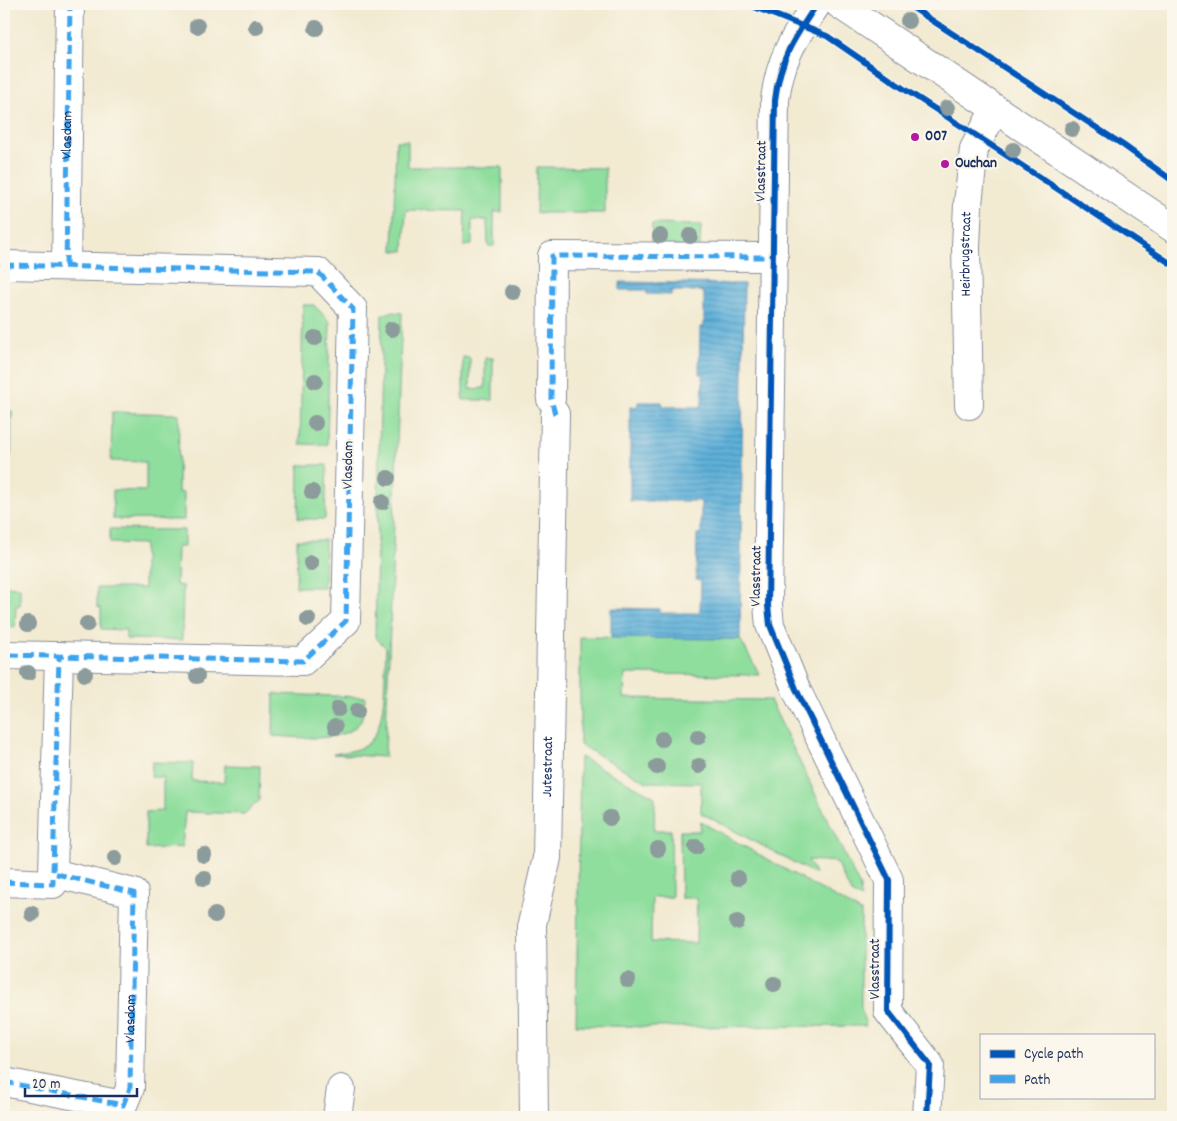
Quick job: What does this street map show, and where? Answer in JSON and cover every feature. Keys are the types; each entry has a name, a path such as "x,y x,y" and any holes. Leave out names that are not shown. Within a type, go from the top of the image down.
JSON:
{"street":[{"name":"Vlasdam","path":"66,266 70,4"},
{"name":"Vlasstraat","path":"817,4 790,46 782,63 777,80 775,100 768,606 770,625 796,689 889,880 888,1011 930,1065 927,1117"},
{"path":"839,4 1173,228"},
{"name":"Heirbrugstraat","path":"969,405 966,264 968,204 974,149 995,109"},
{"name":"Jutestraat","path":"534,1117 532,924 547,858 553,407 552,256 774,257"},
{"name":"Vlasdam","path":"4,265 318,272 353,309 346,621 303,661 4,655"},
{"path":"4,882 53,884 59,656"},
{"name":"Vlasdam","path":"4,1082 123,1105 130,1088 134,893 53,873"},
{"path":"337,1117 341,1089"}],"green space":[{"path":"396,141 408,141 408,167 502,167 502,212 494,212 494,246 488,246 487,220 472,220 472,245 464,246 465,211 406,210 404,251 393,251"},
{"path":"537,167 605,168 605,213 536,213"},
{"path":"652,224 701,225 700,247 652,246"},
{"path":"303,305 314,305 330,322 327,445 300,444"},
{"path":"391,312 402,313 385,757 333,754 358,749 366,745 373,738 378,727 384,700 386,648 375,637 382,315"},
{"path":"463,357 470,358 470,389 485,388 485,358 493,358 493,400 463,400"},
{"path":"4,411 12,411 11,455 4,455"},
{"path":"112,412 179,414 178,492 184,493 184,520 113,519 113,490 146,491 146,462 111,461"},
{"path":"299,465 327,465 325,519 298,519"},
{"path":"110,529 184,530 184,547 177,547 176,585 183,586 182,640 126,639 126,630 101,629 101,608 97,607 97,588 144,588 144,544 110,543"},
{"path":"297,540 325,540 324,587 296,587"},
{"path":"4,586 20,587 20,605 16,606 15,627 4,627"},
{"path":"580,637 740,639 760,675 625,674 624,698 770,700 860,887 861,899 851,893 836,862 808,860 815,874 701,813 701,783 647,782 580,745"},
{"path":"274,694 365,697 363,714 359,723 352,730 331,737 273,736"},
{"path":"580,757 655,797 654,830 671,830 672,897 652,897 651,942 696,943 697,898 681,898 680,831 700,831 701,822 861,912 861,1009 866,1026 647,1027 576,1025"},
{"path":"152,762 193,763 192,781 224,782 225,765 260,766 259,801 244,814 185,812 182,847 146,849 146,812 163,811 163,777 151,777"}],"water":[{"path":"620,282 744,284 740,639 611,638 611,608 660,609 660,613 697,613 700,610 701,581 696,580 697,534 701,534 701,501 630,501 630,407 638,406 638,402 662,402 663,406 699,407 702,405 703,374 699,374 700,327 704,327 704,293 700,291 671,291 671,295 647,294 646,290 620,290"}],"marked path":[{"path":"66,266 70,4"},
{"path":"555,414 551,399 552,256 774,257"},
{"path":"4,265 318,272 353,309 346,621 303,661 4,655"},
{"path":"4,1082 123,1105 130,1088 134,893 53,873 59,656"},
{"path":"4,882 53,884 53,873"}],"cycle path":[{"path":"747,4 827,36 904,89 1173,265"},
{"path":"817,4 801,27 784,60 775,100 768,606 770,625 796,689 889,880 888,1011 930,1065 927,1117"},
{"path":"907,4 1123,145 1173,181"}],"place":[{"name":"007","path":"915,137"},
{"name":"Ouchan","path":"945,164"}]}
